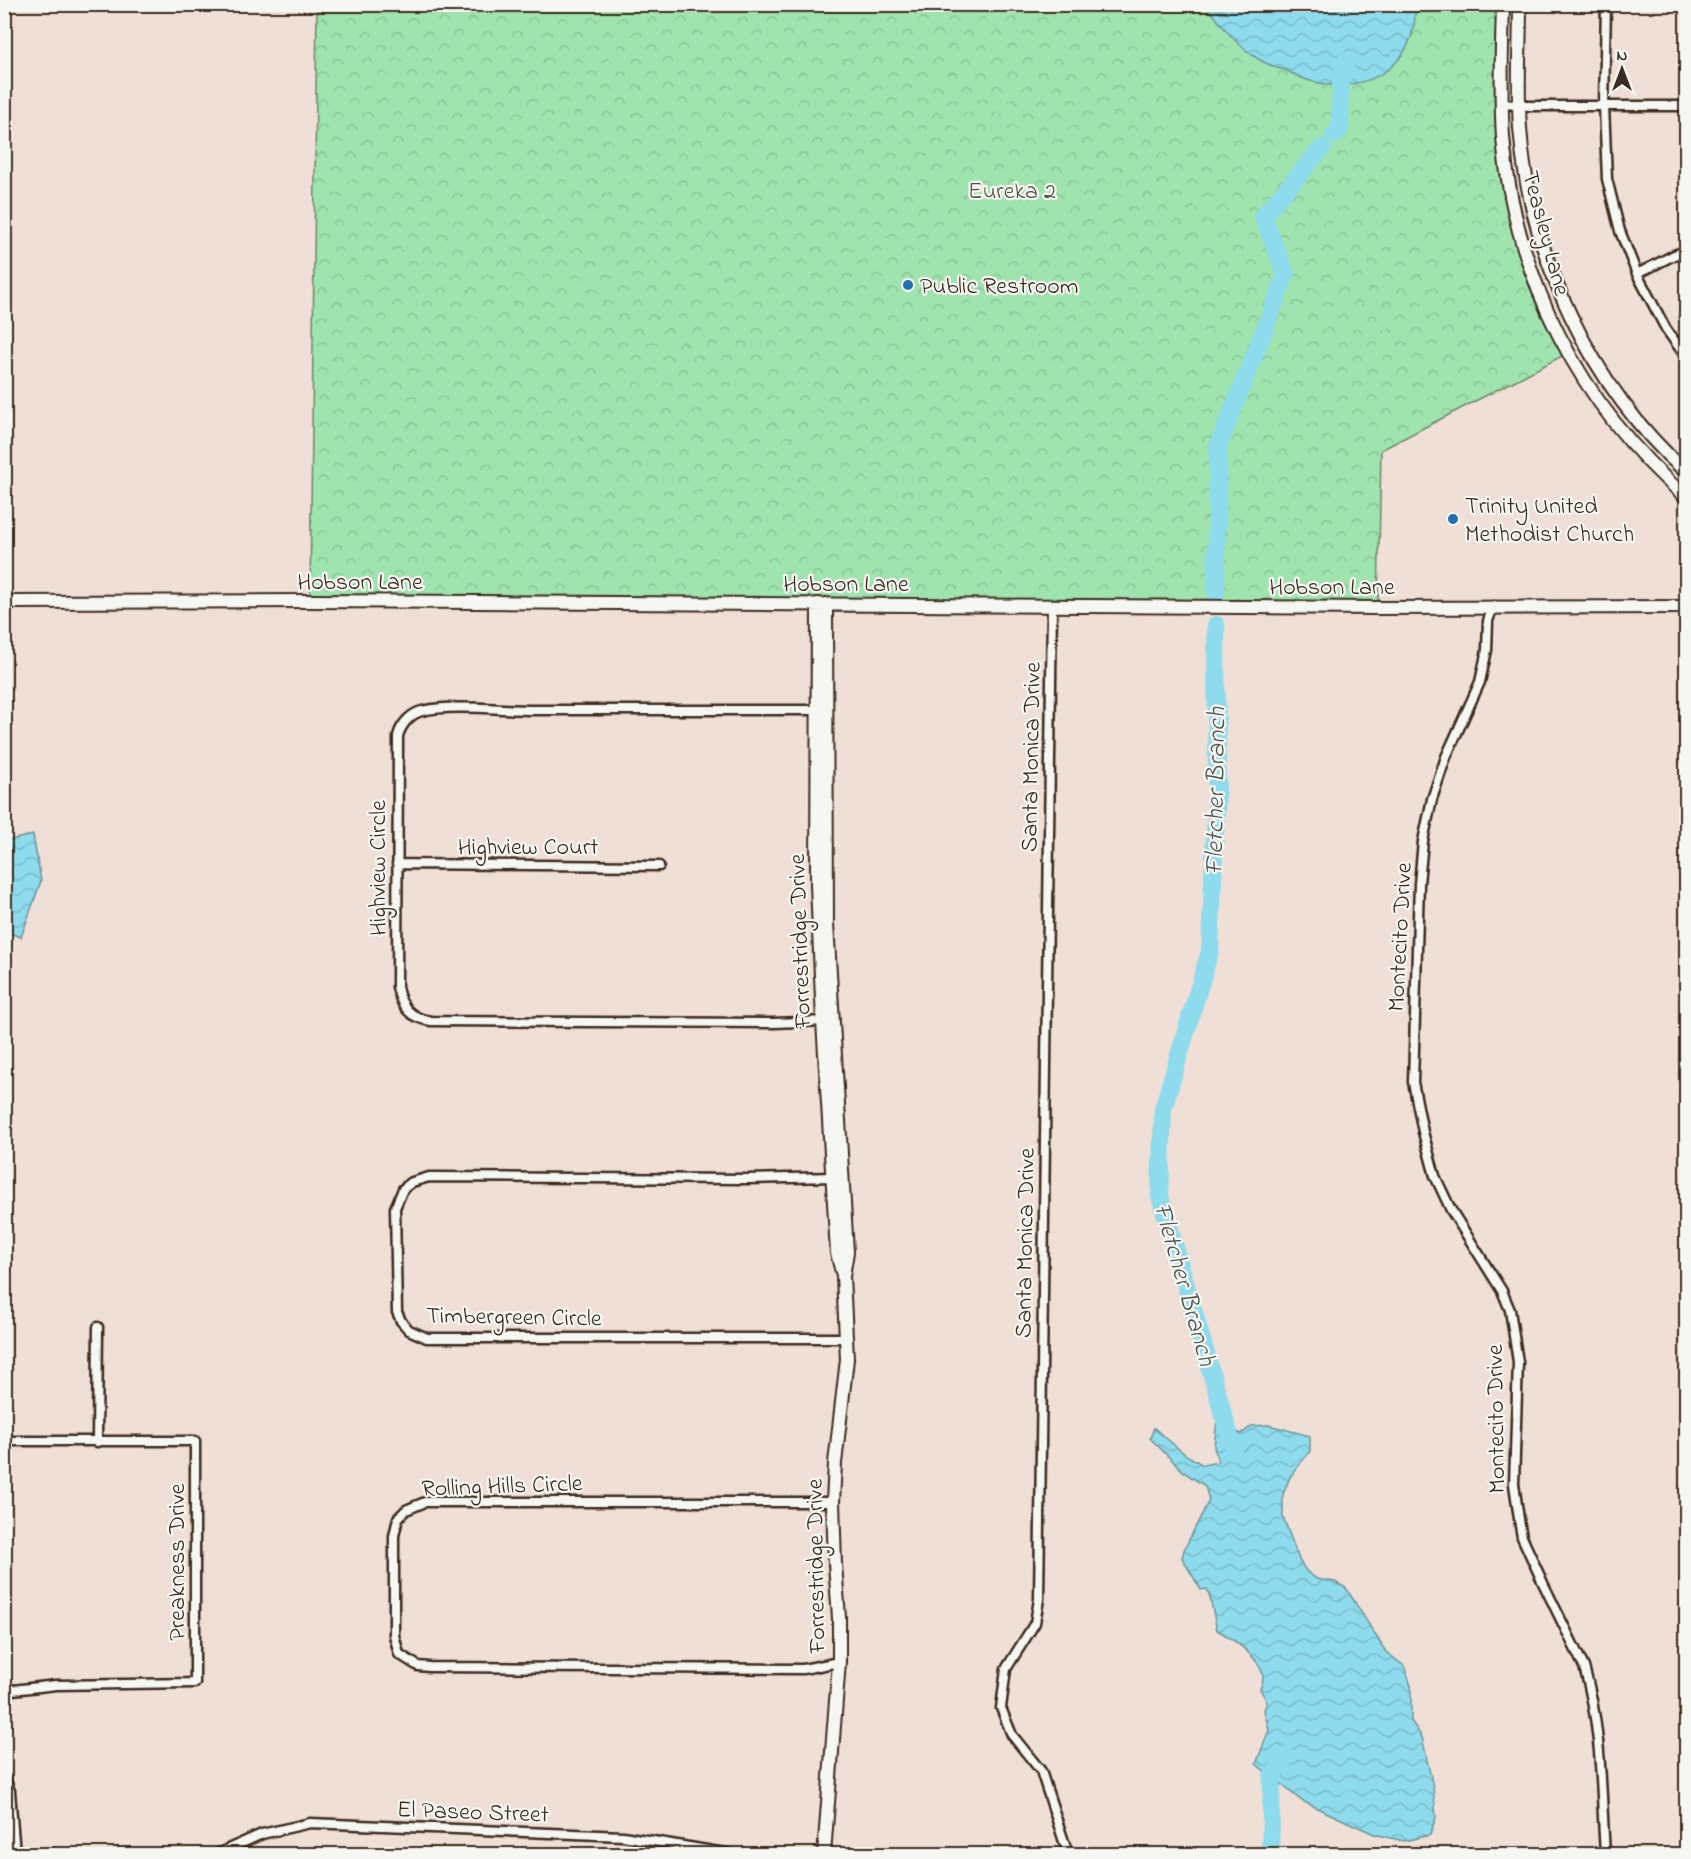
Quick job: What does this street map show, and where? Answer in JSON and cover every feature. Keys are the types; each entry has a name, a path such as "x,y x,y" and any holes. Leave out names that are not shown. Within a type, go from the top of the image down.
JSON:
{"street":[{"name":"Teasley Lane","path":"1503,4 1503,136 1513,199 1534,281 1563,344 1602,407 1627,438 1686,497"},
{"name":"Teasley Lane","path":"1520,4 1519,106 1524,166 1545,253 1599,368 1641,425 1686,472"},
{"path":"1606,4 1604,106 1607,179 1620,231 1637,274 1665,329 1686,357"},
{"path":"1503,104 1519,106 1686,106"},
{"path":"1637,274 1686,251"},
{"name":"Hobson Lane","path":"4,602 1686,607"},
{"name":"Forrestridge Drive","path":"822,604 822,710 817,885 837,1177 837,1253 843,1276 847,1338 833,1502 839,1662 824,1854"},
{"name":"Santa Monica Drive","path":"1052,606 1039,1599 1035,1623 1006,1669 1001,1708 1012,1735 1041,1771 1068,1854"},
{"name":"Montecito Drive","path":"1493,606 1488,621 1487,650 1480,682 1446,757 1432,799 1424,841 1419,884 1413,1082 1435,1176 1451,1210 1502,1291 1510,1310 1518,1362 1514,1455 1517,1512 1522,1537 1584,1667 1590,1690 1597,1726 1605,1854"},
{"name":"Highview Circle","path":"822,710 444,708 414,713 401,728 398,736 397,987 403,1007 421,1020 431,1022 773,1023 827,1021"},
{"name":"Highview Court","path":"397,864 658,866"},
{"name":"Timbergreen Circle","path":"837,1177 746,1179 429,1177 420,1179 403,1189 395,1208 395,1304 400,1322 417,1335 427,1338 847,1338"},
{"path":"4,1441 97,1442 98,1327"},
{"name":"Preakness Drive","path":"4,1691 56,1685 195,1683 195,1441 97,1442"},
{"name":"Rolling Hills Circle","path":"833,1502 425,1502 406,1510 398,1518 394,1536 394,1635 399,1654 418,1666 429,1667 803,1669 839,1662"},
{"path":"4,1776 10,1791 15,1854"},
{"name":"El Paseo Street","path":"217,1854 262,1834 310,1824 623,1836 731,1854"}],"green space":[{"name":"Eureka 2","path":"317,5 1503,5 1503,104 1513,199 1534,281 1568,353 1381,450 1378,603 310,596"}],"water":[{"path":"1206,5 1415,5 1414,26 1408,45 1398,60 1385,72 1369,80 1332,85 1304,79 1255,57 1232,37"},
{"path":"33,835 41,881 21,937 5,932 5,841"},
{"path":"1217,1421 1241,1434 1252,1426 1269,1425 1310,1436 1310,1451 1290,1477 1283,1494 1283,1517 1300,1562 1307,1572 1317,1579 1335,1582 1346,1588 1386,1652 1404,1666 1411,1686 1411,1721 1422,1737 1433,1787 1436,1817 1430,1835 1404,1841 1374,1834 1302,1801 1256,1764 1269,1730 1264,1710 1267,1702 1260,1689 1263,1680 1262,1672 1246,1650 1217,1630 1207,1589 1201,1590 1182,1558 1209,1500 1205,1486 1185,1473 1150,1438 1154,1428 1186,1455 1203,1465 1218,1462 1214,1447"}],"waterway":[{"name":"Fletcher Branch","path":"1334,135 1340,129 1341,79 1346,61"},
{"name":"Fletcher Branch","path":"1216,592 1218,447 1286,275 1263,216 1322,148"},
{"name":"Fletcher Branch","path":"1216,625 1217,786 1210,951 1163,1109 1160,1196 1234,1451"},
{"name":"Fletcher Branch","path":"1270,1854 1272,1776 1286,1757"}],"place":[{"name":"Public Restroom","path":"908,285"},
{"name":"Trinity United Methodist Church","path":"1453,519"}]}
